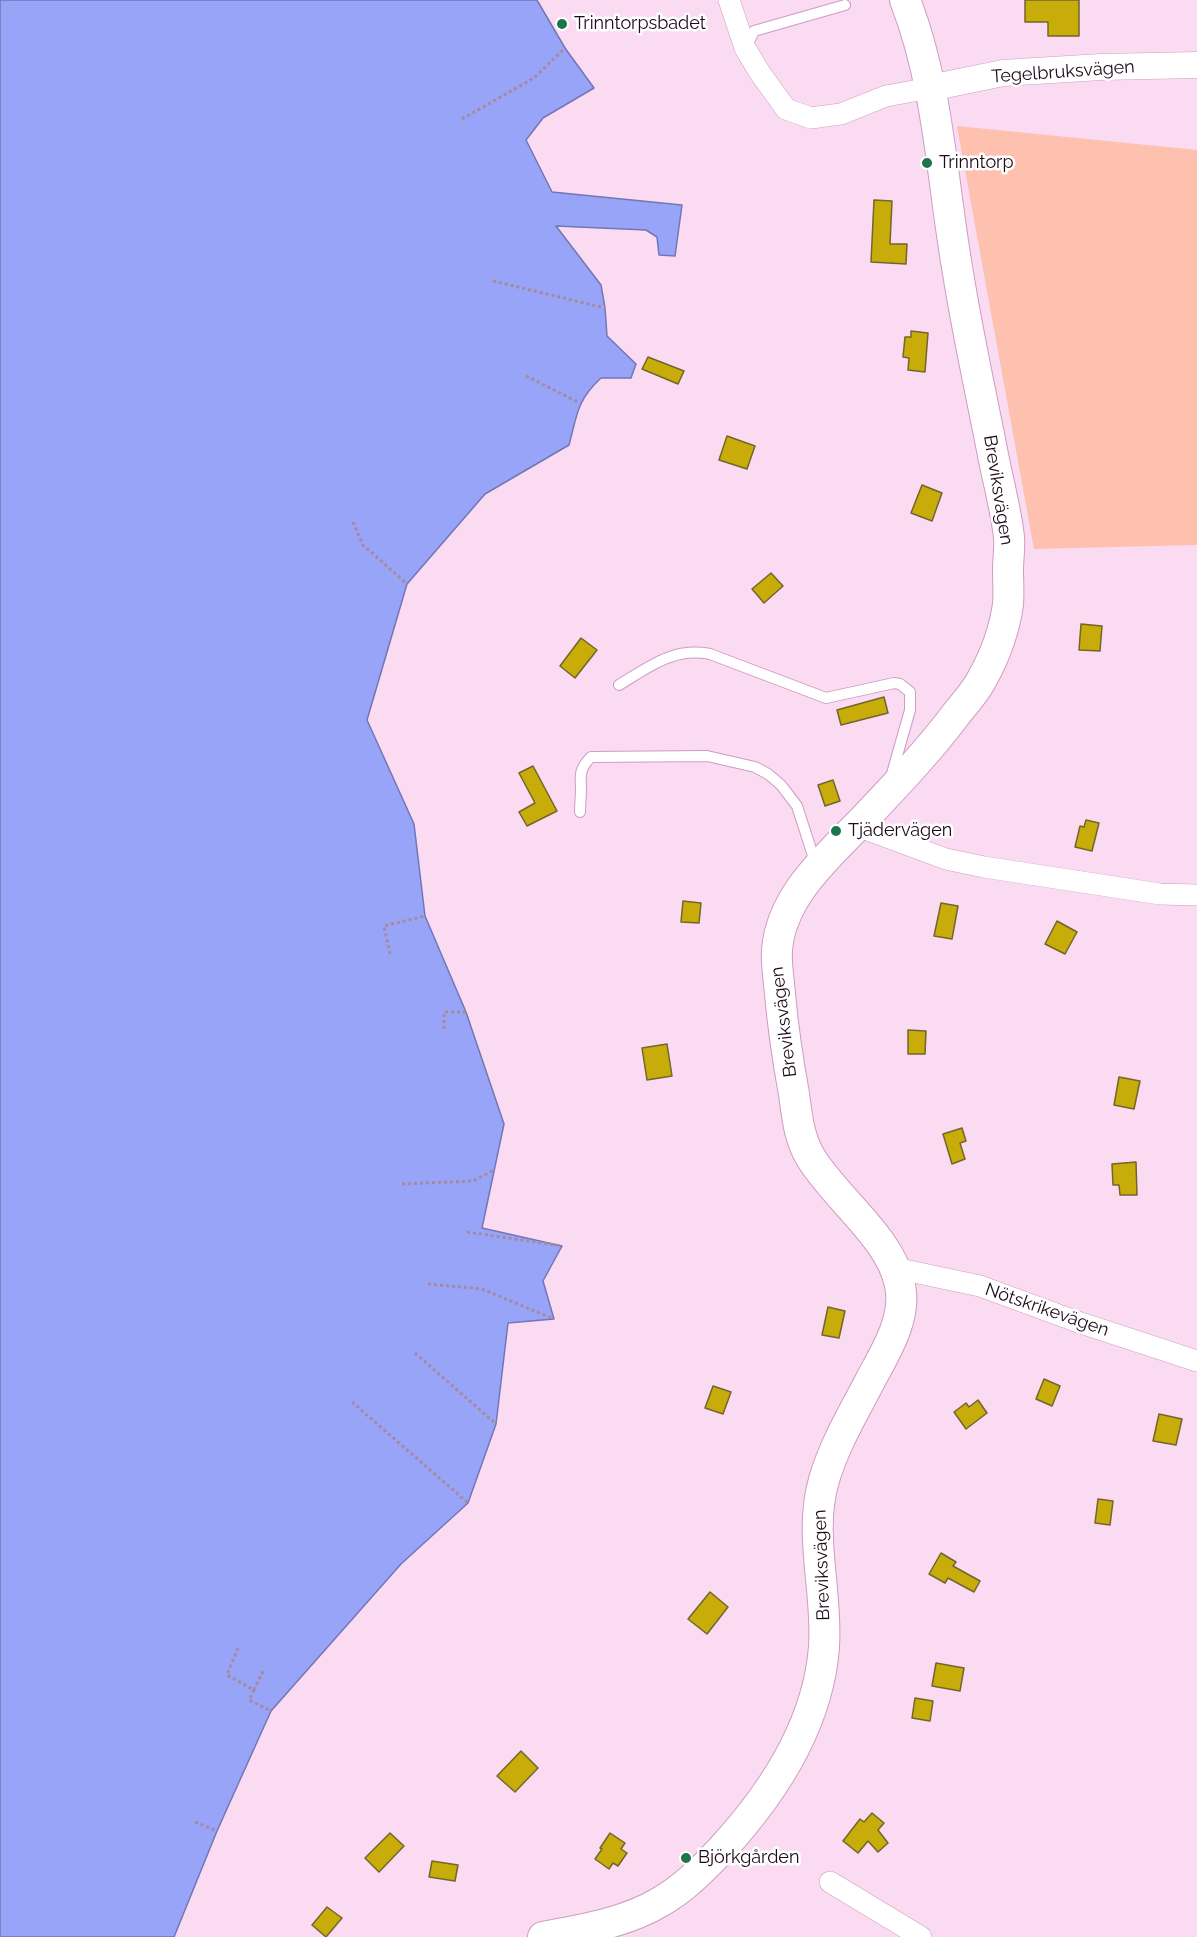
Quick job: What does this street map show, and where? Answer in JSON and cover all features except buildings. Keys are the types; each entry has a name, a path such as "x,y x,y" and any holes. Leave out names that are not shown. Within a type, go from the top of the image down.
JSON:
{"main road":[{"name":"Breviksvägen","path":"543,1937 623,1919 658,1904 679,1890 705,1867 742,1827 771,1790 789,1760 804,1728 821,1674 825,1620 818,1542 818,1509 825,1473 897,1325 901,1308 902,1293 895,1268 874,1236 809,1156 799,1126 784,1033 776,954 780,930 790,907 817,868 933,744 982,681 1000,636 1008,604 1009,536 958,275 930,88 912,18 905,0"}],"street":[{"path":"729,0 746,48 760,73 786,109 811,118 841,114 886,96 930,88"},
{"name":"Tegelbruksvägen","path":"930,88 1003,74 1101,67 1197,65"},
{"path":"857,826 946,859 984,867 1160,894 1197,895"},
{"name":"Nötskrikevägen","path":"895,1268 980,1286 1078,1322 1197,1361"},
{"path":"830,1882 921,1937"}],"lane":[{"path":"746,48 754,32 845,5"},
{"path":"619,685 666,657 698,651 826,698 887,683 900,684 910,692 910,710 884,797"},
{"path":"580,812 580,774 583,765 591,758 707,756 726,760 755,767 781,785 797,806 817,868"}],"path":[{"path":"462,119 534,78 565,48"},
{"path":"493,281 605,308"},
{"path":"526,376 580,403"},
{"path":"353,522 363,545 407,584"},
{"path":"390,954 384,926 425,916"},
{"path":"444,1029 444,1012 466,1012"},
{"path":"402,1184 473,1181 494,1170"},
{"path":"467,1232 562,1246"},
{"path":"428,1284 482,1289 554,1319"},
{"path":"415,1353 496,1424"},
{"path":"352,1402 468,1503"},
{"path":"238,1648 227,1675 254,1690"},
{"path":"264,1669 249,1700 271,1711"},
{"path":"195,1822 217,1831"}],"shaded area":[{"path":"957,126 1197,150 1197,545 1034,549"}],"water":[{"path":"0,0 537,0 565,48 594,88 543,118 526,140 552,192 682,205 675,256 659,255 657,237 646,230 556,226 601,285 607,336 636,364 631,378 601,378 582,401 569,445 485,494 407,584 367,720 414,824 425,916 466,1012 504,1124 482,1228 562,1246 543,1281 554,1319 508,1323 496,1424 468,1503 401,1564 271,1711 217,1831 174,1937 0,1937"}],"place":[{"name":"Trinntorpsbadet","path":"562,24"},
{"name":"Trinntorp","path":"927,163"},
{"name":"Tjädervägen","path":"836,831"},
{"name":"Björkgården","path":"686,1858"}]}
